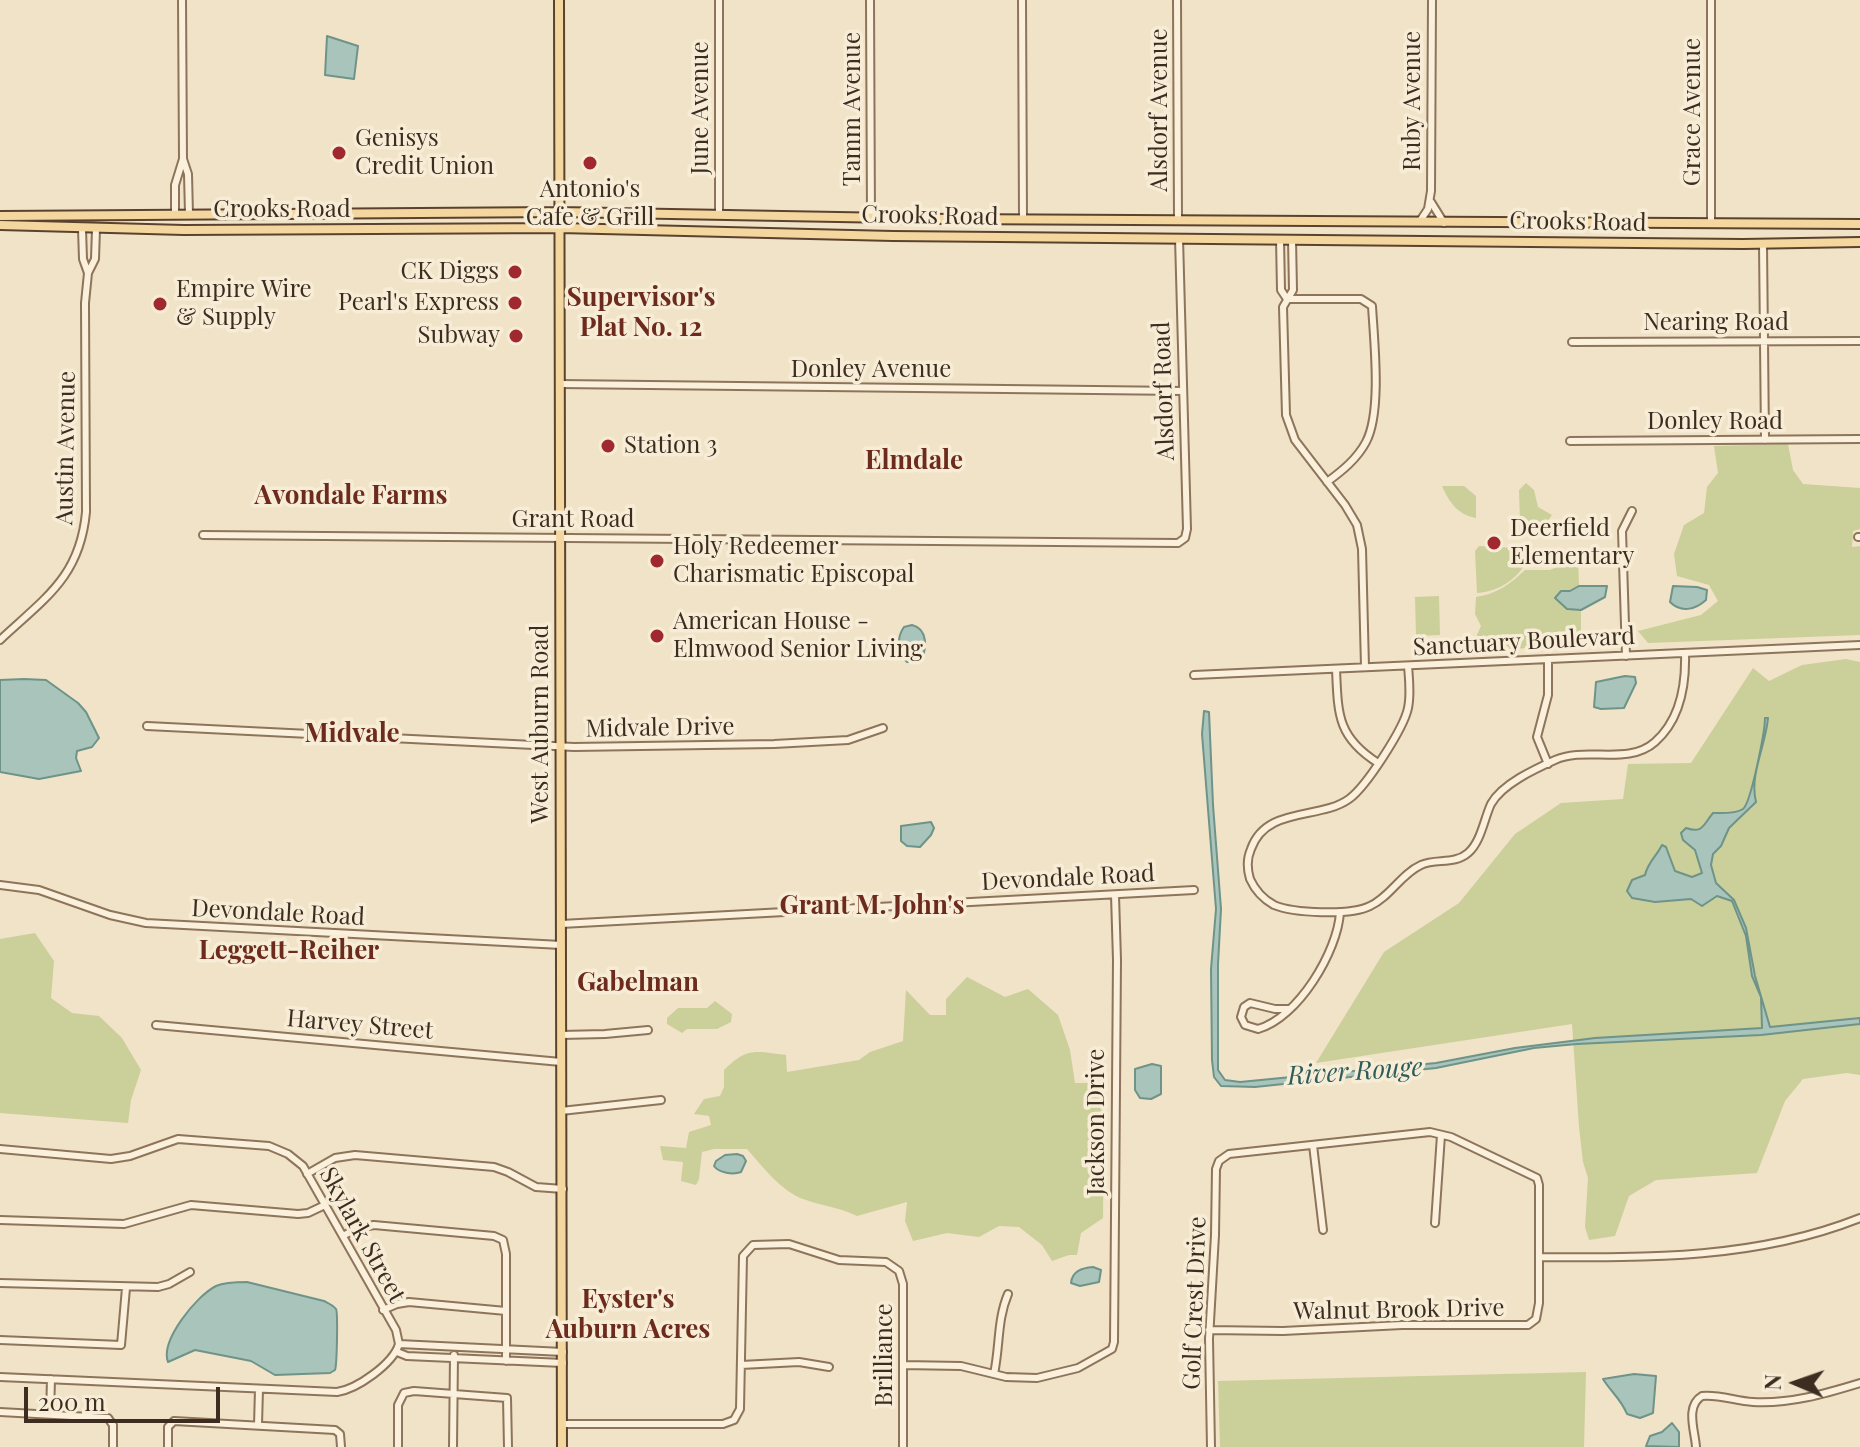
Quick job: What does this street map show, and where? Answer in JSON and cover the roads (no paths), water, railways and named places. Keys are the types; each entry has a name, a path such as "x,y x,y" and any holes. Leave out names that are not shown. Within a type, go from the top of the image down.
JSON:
{"main road":[{"name":"West Auburn Road","path":"559,0 562,1447"},
{"path":"521,228 527,221 528,212"},
{"name":"Crooks Road","path":"0,216 599,212 871,218 1860,224"},
{"path":"590,229 592,218 599,212"},
{"path":"380,230 382,219 392,213"},
{"path":"82,229 84,220 98,214"},
{"path":"174,230 186,224 189,214"},
{"path":"235,230 236,219 245,214"},
{"path":"708,231 720,226 722,219 719,215"},
{"path":"770,233 771,223 778,217"},
{"path":"1015,237 1025,231 1023,219"},
{"path":"1105,237 1105,227 1115,220"},
{"path":"1321,239 1332,233 1331,222"},
{"path":"1428,240 1434,228 1444,223"},
{"path":"1708,244 1715,234 1711,223"},
{"path":"1763,244 1761,231 1767,224"},
{"name":"Crooks Road","path":"0,225 174,230 560,228 1015,237 1708,244 1860,242"}],"street":[{"path":"175,214 175,185 183,159 182,0"},
{"name":"June Avenue","path":"719,0 719,215"},
{"name":"Tamm Avenue","path":"870,0 871,218"},
{"path":"1022,0 1023,219"},
{"name":"Alsdorf Avenue","path":"1177,0 1178,220"},
{"name":"Ruby Avenue","path":"1418,223 1431,202 1432,0"},
{"name":"Grace Avenue","path":"1711,0 1711,223"},
{"path":"183,159 188,174 189,214"},
{"name":"Ruby Avenue","path":"1431,202 1444,223"},
{"name":"Austin Avenue","path":"82,229 83,259 88,273"},
{"name":"Austin Avenue","path":"0,640 63,579 81,543 86,512 85,316 88,273 95,259 96,229"},
{"name":"Alsdorf Road","path":"1179,238 1187,529 1182,541"},
{"path":"1280,239 1281,290 1287,299"},
{"path":"1292,239 1293,290 1283,307 1286,415 1295,440 1352,515 1360,535 1365,667"},
{"path":"1763,244 1765,440"},
{"path":"1287,299 1361,299 1372,306 1373,424 1357,456 1327,482"},
{"name":"Nearing Road","path":"1572,342 1860,341"},
{"name":"Donley Avenue","path":"560,384 1183,391"},
{"name":"Donley Road","path":"1570,441 1860,439"},
{"path":"1626,656 1622,531 1632,511"},
{"name":"Grant Road","path":"203,535 1174,544 1182,541"},
{"name":"Sanctuary Boulevard","path":"1194,675 1859,646"},
{"path":"1408,666 1410,696 1406,715 1364,785 1336,806 1274,823 1262,831 1250,851 1250,880 1267,901 1282,908 1340,912 1369,907 1424,863 1456,859 1468,853 1497,796 1548,764 1571,756 1632,753 1654,743 1669,723 1683,695 1685,653"},
{"path":"1548,659 1548,695 1537,737 1548,764"},
{"path":"1336,669 1338,711 1343,729 1354,745 1378,763"},
{"name":"Midvale Drive","path":"147,726 561,747 848,740 883,728"},
{"name":"Devondale Road","path":"0,885 39,890 110,915 146,923 561,945"},
{"name":"Devondale Road","path":"561,924 1194,890"},
{"name":"Jackson Drive","path":"994,1374 1029,1378 1058,1375 1091,1363 1112,1349 1114,1342 1115,895"},
{"path":"1290,1009 1250,1003 1244,1007 1241,1017 1245,1025 1258,1029 1278,1021 1290,1009 1300,999 1335,942 1340,912"},
{"name":"Harvey Street","path":"156,1025 561,1062"},
{"path":"561,1035 648,1030"},
{"path":"561,1111 661,1100"},
{"path":"1323,1230 1313,1145 1416,1133 1441,1135 1532,1173 1537,1178 1539,1257 1707,1255 1794,1240 1860,1218"},
{"path":"1435,1223 1441,1135"},
{"name":"Skylark Street","path":"0,1149 117,1158 172,1140 211,1140 275,1147 295,1158 307,1174 398,1335 398,1348"},
{"name":"Golf Crest Drive","path":"1211,1447 1209,1330 1215,1250 1216,1169 1219,1161 1229,1154 1313,1145"},
{"path":"307,1174 335,1158 355,1155 494,1167 536,1187 563,1189"},
{"path":"0,1220 114,1224 136,1222 191,1205 298,1214 325,1205"},
{"path":"343,1236 357,1228 374,1225 499,1237 506,1245 506,1361"},
{"name":"Brilliance","path":"741,1365 743,1258 749,1246 756,1243 789,1244 839,1260 882,1261 893,1265 899,1271 903,1284 903,1447"},
{"name":"Walnut Brook Drive","path":"1209,1330 1528,1325 1536,1319 1539,1309 1539,1257"},
{"path":"0,1283 126,1288 164,1286 190,1272"},
{"path":"0,1340 121,1345 126,1288"},
{"path":"903,1365 961,1366 994,1374 999,1347 999,1318 1008,1294"},
{"path":"383,1310 409,1302 506,1311"},
{"path":"453,1447 455,1347"},
{"path":"0,1377 327,1392 351,1389 365,1381 398,1348 563,1352"},
{"path":"398,1348 407,1356 563,1363"},
{"path":"562,1424 723,1424 734,1420 740,1409 741,1365 799,1362 829,1367"},
{"path":"50,1414 51,1379"},
{"path":"1696,1447 1692,1409 1695,1400 1702,1396 1752,1402 1787,1401 1810,1398 1860,1383"},
{"path":"258,1425 259,1389"},
{"path":"398,1447 400,1396 414,1391 507,1398 508,1447"},
{"path":"0,1412 108,1418 113,1425 113,1447"},
{"path":"168,1447 168,1427 174,1421 337,1430 341,1436 341,1447"}],"water":[{"path":"327,36 358,46 354,79 325,75"},
{"path":"1579,586 1607,586 1605,597 1581,610 1567,609 1555,598 1561,591 1570,591"},
{"path":"1673,586 1707,590 1706,600 1693,608 1679,608 1670,602"},
{"path":"912,625 921,630 925,640 924,650 921,661 907,662 899,641 904,627"},
{"path":"1635,677 1636,683 1624,708 1594,707 1596,682"},
{"path":"0,680 46,680 86,712 99,738 92,747 77,751 81,771 39,779 0,772"},
{"name":"River Rouge","path":"1204,711 1209,712 1221,909 1218,1070 1225,1080 1240,1082 1436,1063 1515,1048 1595,1038 1762,1028 1761,997 1752,976 1746,936 1732,901 1717,896 1702,906 1691,899 1655,902 1632,898 1627,891 1632,880 1645,875 1662,845 1666,847 1675,871 1692,877 1702,873 1695,850 1683,840 1681,833 1686,828 1699,829 1713,813 1743,809 1753,781 1765,718 1768,718 1767,728 1756,771 1756,802 1729,828 1721,846 1713,854 1711,865 1716,883 1734,900 1746,928 1755,976 1770,1027 1860,1018 1860,1024 1761,1035 1534,1048 1436,1068 1255,1087 1221,1086 1214,1077 1212,1060 1211,969 1216,909 1202,734"},
{"path":"931,822 934,828 931,835 920,847 907,846 901,841 901,826"},
{"path":"1152,1064 1161,1066 1161,1094 1151,1099 1140,1098 1135,1090 1135,1069"},
{"path":"737,1154 746,1161 741,1172 726,1173 714,1166 725,1155"},
{"path":"1093,1267 1101,1270 1099,1282 1080,1286 1071,1283 1078,1271"},
{"path":"247,1282 324,1301 336,1309 335,1370 330,1373 275,1375 251,1361 195,1350 168,1362 167,1353 174,1331 199,1299 220,1285"},
{"path":"1634,1374 1656,1376 1653,1413 1640,1418 1627,1414 1603,1379"},
{"path":"1672,1423 1679,1432 1679,1447 1646,1446 1650,1436 1662,1432"}],"place":[{"name":"Genisys Credit Union","path":"339,153"},
{"name":"Antonio's Cafe & Grill","path":"590,163"},
{"name":"CK Diggs","path":"515,272"},
{"name":"Pearl's Express","path":"515,303"},
{"name":"Empire Wire & Supply","path":"160,304"},
{"name":"Subway","path":"516,336"},
{"name":"Station 3","path":"608,446"},
{"name":"Deerfield Elementary","path":"1494,543"},
{"name":"Holy Redeemer Charismatic Episcopal","path":"657,561"},
{"name":"American House - Elmwood Senior Living","path":"657,636"}],"district":[{"name":"Supervisor's Plat No. 12","path":"641,313"},
{"name":"Elmdale","path":"914,461"},
{"name":"Avondale Farms","path":"351,496"},
{"name":"Midvale","path":"352,734"},
{"name":"Grant M. John's","path":"872,906"},
{"name":"Leggett-Reiher","path":"289,951"},
{"name":"Gabelman","path":"638,983"},
{"name":"Eyster's Auburn Acres","path":"628,1315"}]}
